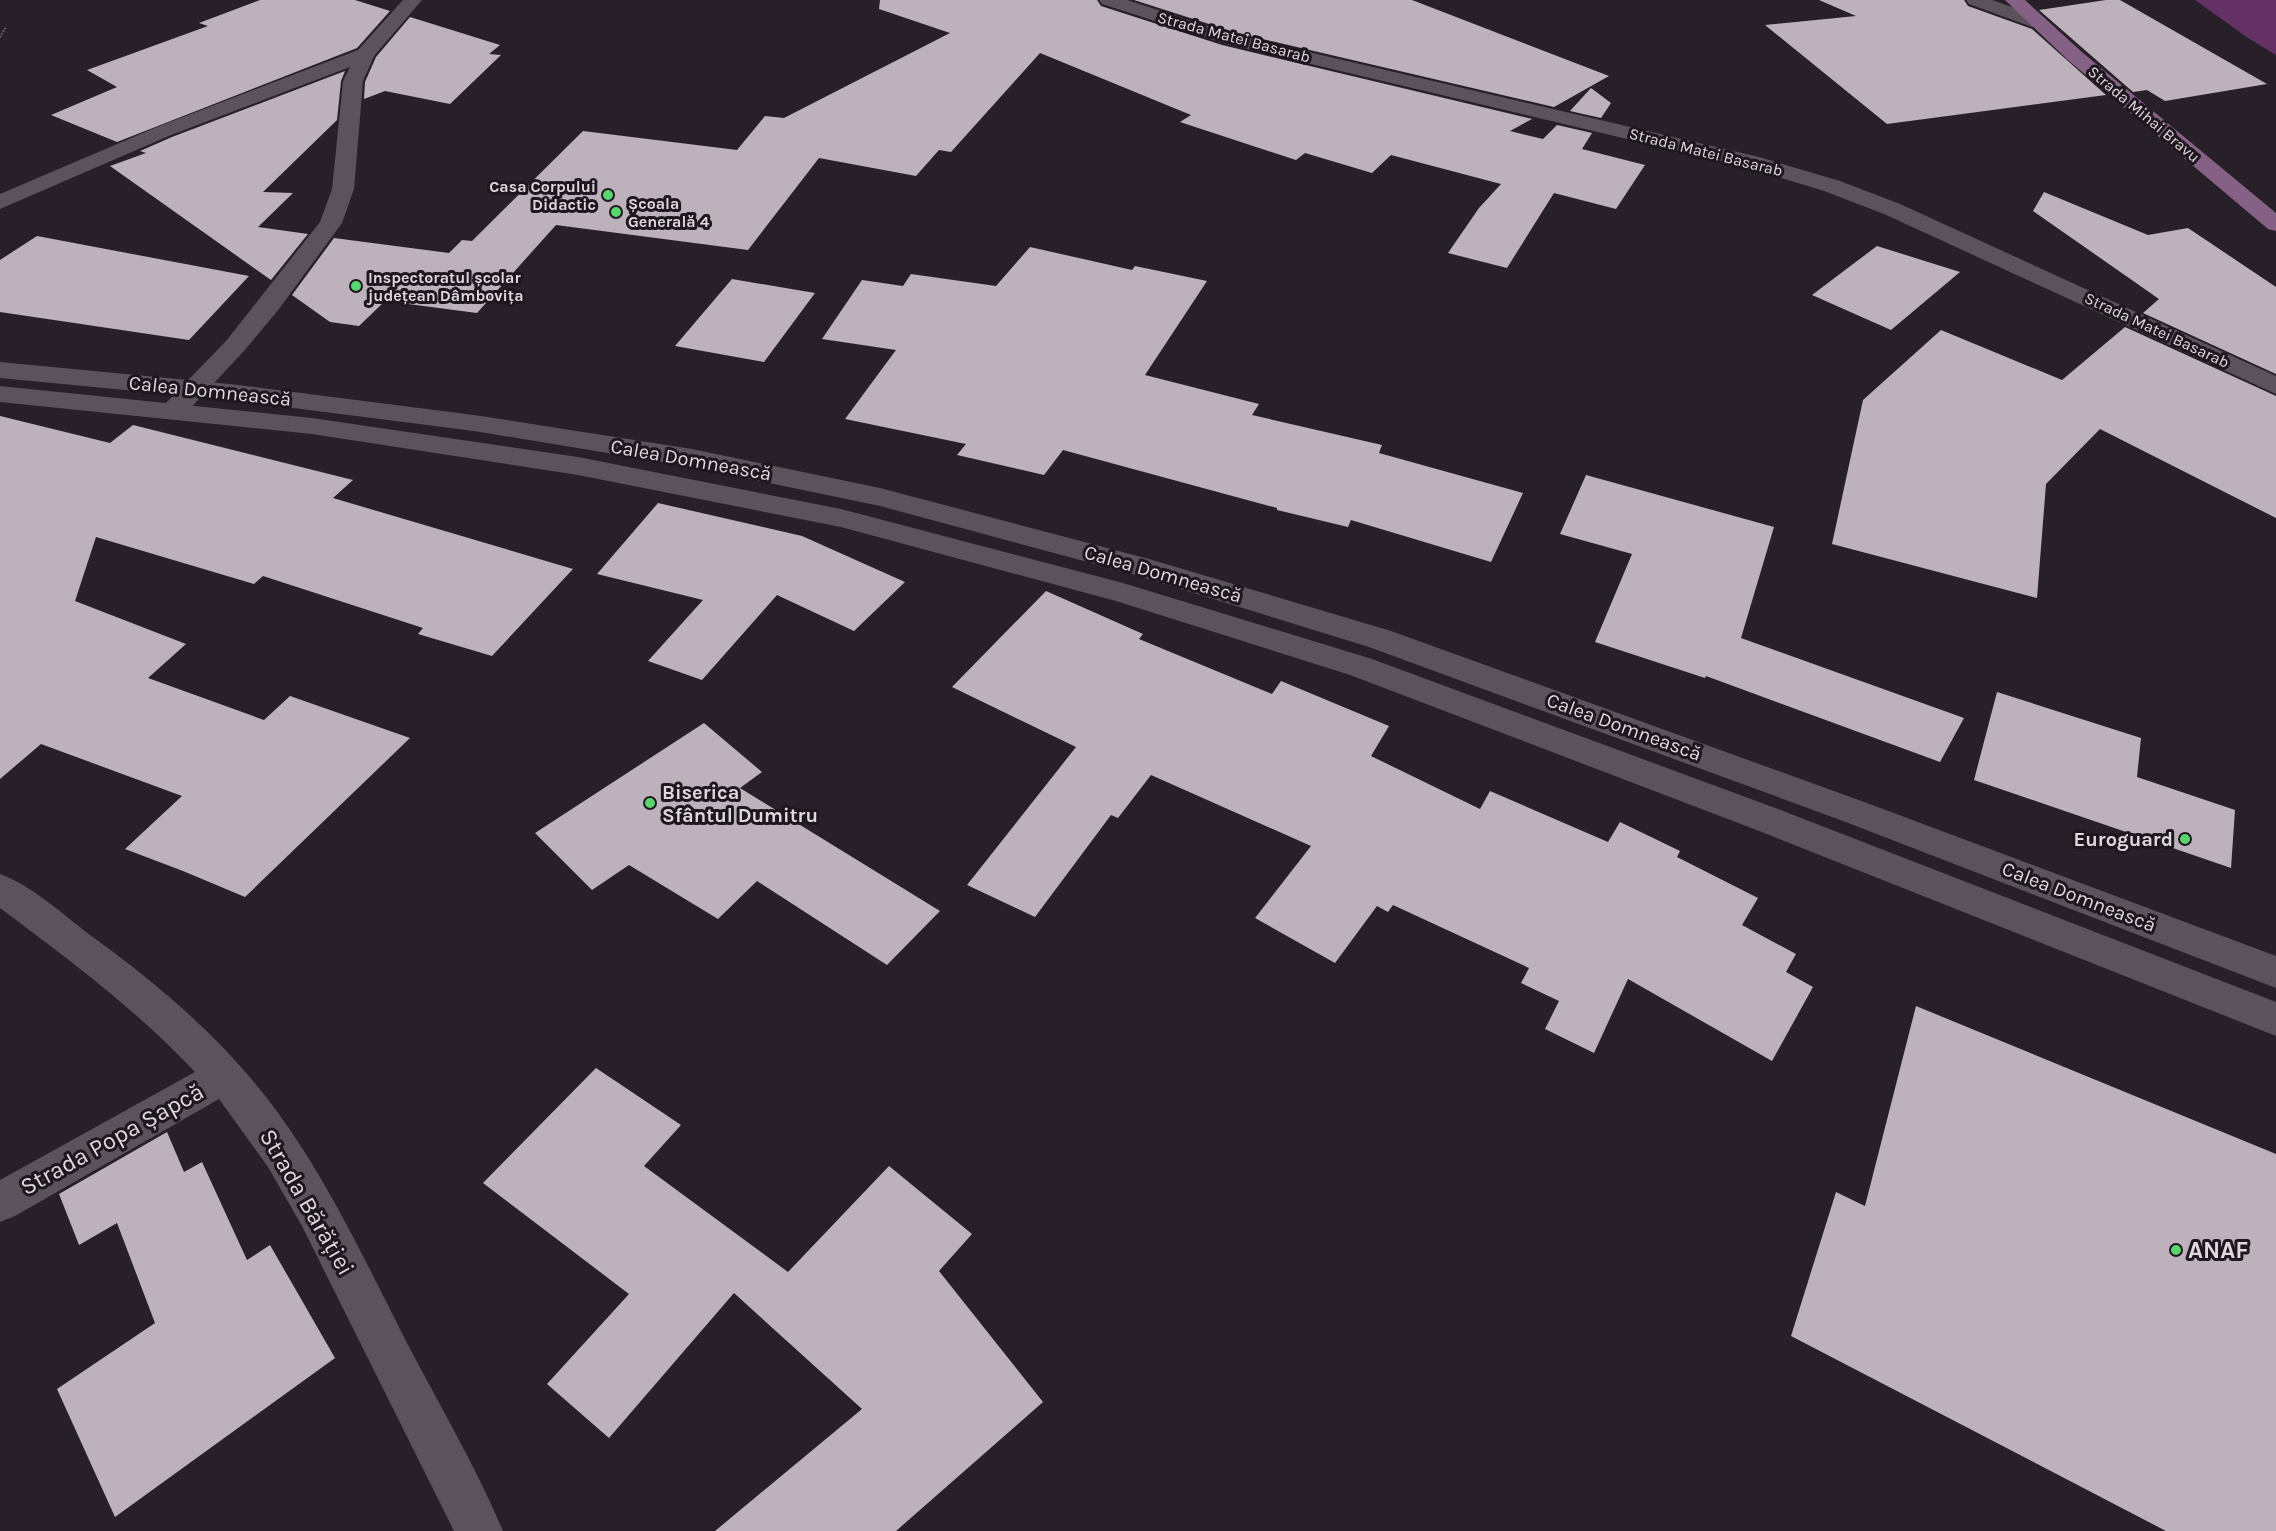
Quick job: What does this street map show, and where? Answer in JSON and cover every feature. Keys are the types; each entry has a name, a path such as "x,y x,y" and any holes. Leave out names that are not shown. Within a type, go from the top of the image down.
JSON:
{"main road":[{"path":"173,411 270,304 331,223 343,189 353,81 365,54 413,0"},
{"name":"Strada Matei Basarab","path":"1108,0 1230,39 1751,162 1832,186 1943,231 2276,386"},
{"path":"1975,0 2039,23"},
{"name":"Strada Mihai Bravu","path":"2014,0 2093,72 2276,224"},
{"path":"0,202 164,131 365,54"},
{"name":"Calea Domnească","path":"0,370 195,388 474,423 692,458 880,496 1138,566 1391,643 1844,808 2276,972"},
{"path":"0,394 312,426 468,449 679,485 842,518 1123,593 1361,666 1767,819 2276,1019"},
{"name":"Strada Bărăției","path":"0,890 92,956 174,1023 224,1076 270,1133 310,1198 479,1531"},
{"name":"Strada Popa Șapcă","path":"0,1202 224,1076"}],"path":[{"path":"0,37 6,27"}],"shaded area":[{"path":"2195,0 2276,0 2276,55 2248,38"}],"building":[{"path":"260,0 355,0 390,11 357,48 117,142 51,115 117,87 87,70 208,26 199,23"},
{"path":"880,0 1097,0 1101,6 1222,45 1532,119 1510,131 1543,139 1557,125 1592,133 1582,149 1645,165 1616,209 1554,193 1507,268 1448,253 1479,208 1501,184 1391,155 1372,173 1305,153 1296,160 1180,122 1191,115 1040,53 951,152 939,150 916,176 819,158 748,250 556,225 477,313 385,301 359,326 330,322 292,295 334,238 449,253 462,240 472,241 583,131 737,150 765,116 784,118 950,33 879,9"},
{"path":"1134,0 1412,0 1609,76 1554,107 1237,33"},
{"path":"1819,0 1964,0 1968,6 2032,29 2106,95 1887,124 1765,25 1856,16"},
{"path":"2120,0 2267,84 2165,101 2147,90 2133,92 2039,10"},
{"path":"410,17 500,45 489,54 501,55 450,104 385,91 364,99 365,82 376,57"},
{"path":"345,71 341,81 337,120 263,192 293,193 258,227 308,234 271,280 110,166 146,153 140,151 172,137"},
{"path":"1591,88 1611,103 1601,118 1570,111"},
{"path":"2044,192 2148,235 2188,228 2276,287 2276,374 2143,313 2159,299 2033,211"},
{"path":"37,236 249,276 189,340 0,312 0,260"},
{"path":"1877,246 1960,272 1891,330 1812,295"},
{"path":"1030,247 1132,270 1135,266 1207,281 1145,375 1259,404 1252,415 1382,445 1379,453 1523,493 1491,562 1351,520 1348,527 1277,510 1277,508 1063,450 1044,475 957,455 966,444 845,419 896,350 822,339 862,280 903,286 911,274 996,286"},
{"path":"732,279 815,293 764,362 675,346"},
{"path":"2125,327 2276,396 2276,518 2100,429 2046,484 2037,598 1832,544 1863,400 1941,330 2062,380"},
{"path":"0,416 110,443 133,425 353,480 333,498 573,569 492,656 418,634 423,628 263,576 254,584 96,537 75,601 186,644 148,678 264,720 290,696 410,738 245,897 125,849 182,796 41,744 0,779"},
{"path":"1586,475 1774,527 1741,638 1964,718 1940,762 1706,676 1705,678 1595,642 1632,554 1560,534"},
{"path":"658,503 802,536 905,582 854,631 777,595 702,680 648,661 703,600 597,574"},
{"path":"1046,591 1143,634 1139,639 1272,694 1281,681 1389,726 1371,756 1480,809 1490,791 1608,842 1620,822 1680,851 1677,857 1758,898 1742,925 1796,954 1786,972 1813,987 1772,1061 1628,979 1594,1053 1545,1029 1559,1001 1521,983 1529,968 1393,905 1388,912 1377,906 1335,963 1255,918 1311,846 1151,775 1118,818 1111,815 1035,917 967,885 1076,747 952,687"},
{"path":"1997,692 2141,738 2137,777 2235,810 2231,868 1974,780"},
{"path":"704,723 762,772 740,788 940,911 887,965 757,881 718,919 629,865 592,890 535,833"},
{"path":"1916,1006 2276,1154 2276,1531 2166,1531 1791,1336 1836,1192 1865,1206"},
{"path":"596,1068 681,1125 644,1166 788,1272 889,1166 972,1234 939,1271 1043,1402 896,1531 715,1531 862,1409 734,1293 609,1438 547,1384 629,1294 483,1183"},
{"path":"167,1132 184,1172 202,1162 247,1260 270,1245 335,1358 115,1517 57,1389 155,1323 117,1223 79,1245 59,1194"}],"place":[{"name":"Casa Corpului Didactic","path":"608,195"},
{"name":"Școala Generală 4","path":"616,212"},
{"name":"Inspectoratul școlar județean Dâmbovița","path":"356,286"},
{"name":"Biserica Sfântul Dumitru","path":"650,803"},
{"name":"Euroguard","path":"2185,839"},
{"name":"ANAF","path":"2176,1250"}]}
